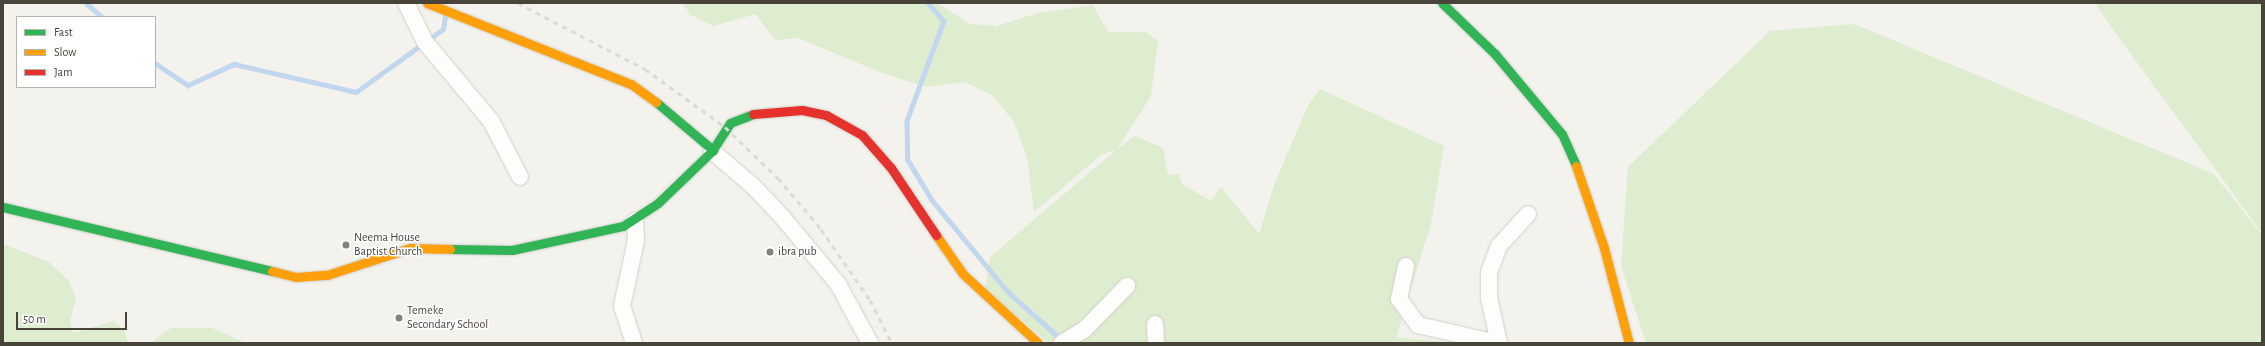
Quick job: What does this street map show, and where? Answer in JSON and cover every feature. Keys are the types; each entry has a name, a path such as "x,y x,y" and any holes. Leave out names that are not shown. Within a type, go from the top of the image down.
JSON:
{"street":[{"path":"406,3 425,42 491,121 520,177"},
{"path":"427,3 631,84 672,113 754,186 784,219 838,284 870,343"},
{"path":"1442,3 1495,54 1562,134 1573,156 1604,248 1629,343"},
{"path":"3,207 296,277 340,274 410,248 512,250 606,231 635,221 713,151 730,123 758,112 782,108 826,115 862,135 891,168 963,274 1038,343"},
{"path":"1406,266 1399,299 1418,325 1498,343 1489,298 1489,273 1499,246 1528,214"},
{"path":"634,343 622,306 636,240 635,221"},
{"path":"1062,343 1084,330 1127,286"},
{"path":"1155,324 1156,343"}],"green space":[{"path":"682,3 937,3 970,24 997,26 1038,13 1093,5 1108,32 1146,32 1158,41 1151,96 1117,149 1135,136 1163,148 1168,175 1179,174 1182,184 1211,201 1221,187 1259,234 1274,185 1309,103 1320,89 1444,146 1431,223 1396,337 1455,343 1049,343 985,289 990,257 1116,150 1101,155 1034,212 1027,157 1014,122 992,95 964,82 926,87 882,73 798,38 775,40 756,14 713,26 691,15"},
{"path":"2095,3 2262,3 2262,233 2111,27"},
{"path":"1854,24 2214,174 2262,235 2262,343 1646,343 1621,266 1628,167 1770,31"},
{"path":"3,244 49,262 69,281 76,299 70,321 73,333 114,321 124,330 128,343 3,343"},
{"path":"171,328 212,328 246,343 150,343"}],"waterway":[{"path":"86,3 101,16"},
{"path":"928,3 944,21 907,121 908,160 932,200 1008,292 1062,340"},
{"path":"156,64 188,85 234,64 356,92 443,29 445,17"}],"railway":[{"path":"518,3 645,69 725,127 778,178 821,229 870,300 892,343"}],"traffic: fast":[{"path":"1442,3 1495,54 1562,134 1576,166"},
{"path":"656,102 713,150"},
{"path":"450,249 512,250 623,226 658,203 712,151 730,123 753,114"},
{"path":"3,207 272,271"}],"traffic: slow":[{"path":"427,3 631,84 656,102"},
{"path":"1576,166 1604,248 1629,343"},
{"path":"936,235 963,274 1038,343"},
{"path":"272,271 296,277 327,275 410,248 450,249"}],"traffic: jam":[{"path":"753,114 802,110 826,115 862,135 891,168 936,235"}],"place":[{"name":"Neema House Baptist Church","path":"346,245"},
{"name":"ibra pub","path":"770,252"},
{"name":"Temeke Secondary School","path":"399,318"}]}
